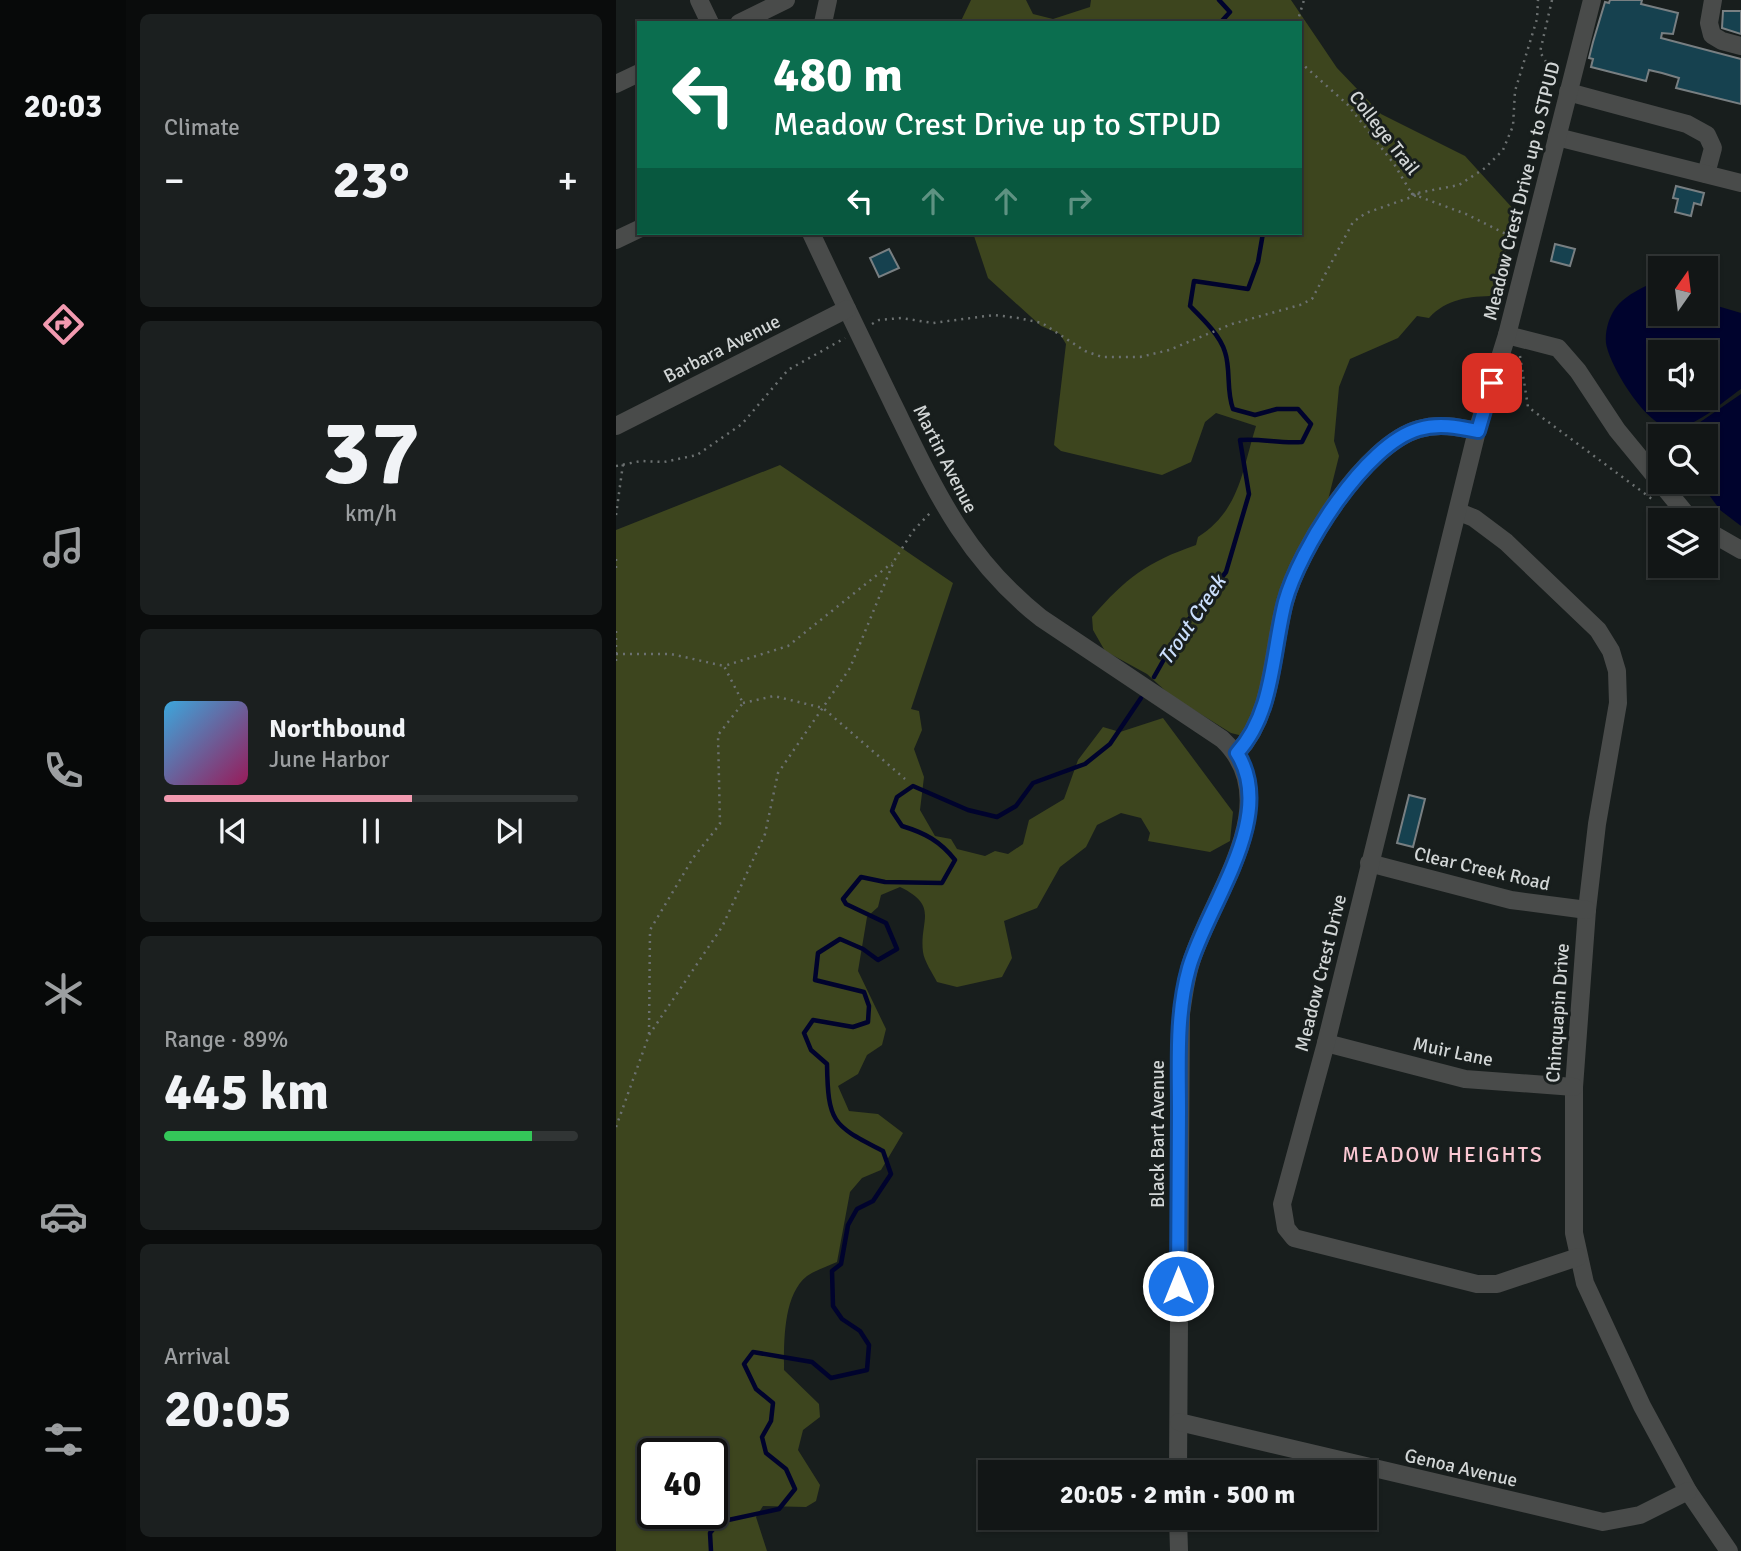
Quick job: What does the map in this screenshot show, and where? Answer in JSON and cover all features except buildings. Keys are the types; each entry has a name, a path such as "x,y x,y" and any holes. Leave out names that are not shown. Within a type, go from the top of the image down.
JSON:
{"street":[{"path":"699,0 708,21"},
{"path":"743,21 786,0"},
{"path":"823,21 828,0"},
{"name":"Meadow Crest Drive up to STPUD","path":"1478,431 1512,336 1530,246 1592,0"},
{"path":"1713,0 1709,23 1712,35 1741,46"},
{"path":"616,84 637,74"},
{"path":"1568,95 1687,124 1707,135 1713,148 1706,174"},
{"path":"1557,137 1741,183"},
{"path":"616,240 637,230"},
{"name":"Martin Avenue","path":"812,235 940,502 974,553 1014,597 1059,631 1201,723 1237,753"},
{"name":"Barbara Avenue","path":"616,426 847,309"},
{"path":"1512,336 1558,348 1578,371 1617,430 1681,508"},
{"path":"1237,753 1250,739 1263,711 1292,582 1313,539 1363,469 1387,444 1418,429 1449,426 1478,431"},
{"name":"Meadow Crest Drive","path":"1478,431 1326,1042 1282,1204 1286,1228 1294,1238 1477,1284 1497,1284 1578,1257"},
{"name":"Chinquapin Drive","path":"1460,512 1506,542 1598,630 1611,651 1617,671 1618,703 1597,824 1587,910 1574,1087 1572,1202 1578,1257 1585,1283 1642,1406 1688,1491 1729,1551"},
{"path":"1718,537 1741,550"},
{"name":"Black Bart Avenue","path":"1178,1460 1181,1014 1194,952 1238,852 1248,812 1248,776 1237,753"},
{"name":"Clear Creek Road","path":"1369,863 1511,901 1587,910"},
{"name":"Muir Lane","path":"1326,1042 1465,1079 1574,1087"},
{"name":"Genoa Avenue","path":"1178,1422 1593,1520 1623,1521 1688,1491"},
{"path":"1178,1530 1179,1551"}],"path":[{"path":"1298,21 1304,0"},
{"path":"616,466 664,463 697,454 742,424 788,370 879,320 901,318 933,323 994,315 1042,323 1085,351 1102,357 1140,357 1170,350 1232,324 1300,305 1312,299 1321,287 1353,222 1366,213 1415,195 1459,186 1485,168 1503,150 1513,125 1515,91 1537,19 1538,0"},
{"path":"1552,0 1540,52 1568,95"},
{"name":"College Trail","path":"1302,64 1347,104 1415,195 1466,214 1530,246"},
{"path":"1512,336 1528,407 1660,505"},
{"path":"616,515 623,464"},
{"path":"616,1127 649,1035 722,927 765,834 778,773 850,668 894,561 913,531 940,502"},
{"path":"616,559 616,570"},
{"path":"617,653 671,654 724,666 788,646 894,561"},
{"path":"616,631 616,665"},
{"path":"724,666 743,703"},
{"path":"649,1035 650,930 693,858 720,824 718,735 743,703 774,696 824,708 905,779"}],"green space":[{"path":"971,0 1026,0 1033,14 1053,19 1090,7 1091,0 1291,0 1337,68 1381,114 1465,156 1516,212 1495,296 1459,300 1443,307 1429,318 1417,316 1398,338 1350,359 1339,387 1334,441 1339,456 1323,520 1295,565 1276,689 1243,736 1231,733 1170,695 1147,674 1105,651 1093,630 1092,617 1138,573 1164,558 1196,545 1198,537 1223,515 1238,488 1256,426 1216,413 1205,422 1191,462 1162,475 1061,451 1054,445 1066,344 1060,334 1041,326 988,278 974,235 1302,235 1302,21 961,21"},
{"path":"780,465 953,583 911,709 919,711 922,730 914,749 924,777 920,810 935,836 951,839 957,849 985,856 995,851 1008,854 1023,844 1029,820 1064,799 1078,760 1103,727 1120,732 1163,718 1233,812 1230,841 1210,852 1148,841 1150,833 1141,818 1121,813 1097,825 1086,847 1060,867 1037,908 1004,921 1012,958 1002,977 957,987 937,982 927,963 923,952 925,915 920,901 900,887 881,895 878,907 867,917 858,971 886,1029 882,1045 867,1055 858,1074 838,1086 849,1111 878,1114 903,1133 881,1170 862,1178 850,1192 837,1262 807,1276 799,1284 786,1320 784,1370 819,1404 820,1417 803,1430 798,1450 820,1485 816,1501 806,1507 763,1506 756,1517 767,1551 616,1551 616,530"}],"water":[{"path":"1648,285 1648,326 1718,326 1718,306 1741,313 1741,389 1718,406 1718,340 1648,340 1648,410 1712,410 1690,424 1661,424 1652,418 1622,380 1606,343 1608,323 1613,312 1634,292"},
{"path":"1741,394 1741,526 1720,510 1708,494 1718,494 1718,424 1697,424"}],"waterway":[{"name":"Trout Creek","path":"1219,0 1230,12 1222,21"},
{"name":"Trout Creek","path":"1154,677 1180,631 1226,572 1249,494 1240,440 1302,442 1311,424 1298,409 1277,409 1255,415 1233,409 1223,346 1190,306 1194,281 1248,289 1258,262 1263,235"},
{"name":"Trout Creek","path":"711,1551 710,1533 719,1522 779,1509 795,1489 786,1469 766,1453 762,1437 771,1421 773,1403 756,1389 744,1364 753,1352 812,1362 831,1378 867,1370 869,1345 860,1331 842,1319 833,1306 832,1271 841,1264 848,1225 857,1209 873,1201 891,1174 883,1151 853,1135 837,1120 829,1099 827,1064 811,1050 804,1033 813,1020 853,1027 868,1022 869,1006 864,992 815,980 818,953 840,939 863,949 878,960 897,949 886,923 846,904 843,899 861,877 885,882 942,883 955,860 932,838 902,826 892,811 897,797 913,786 968,810 997,817 1016,806 1033,783 1085,764 1110,744 1141,698"}],"district":[{"name":"MEADOW HEIGHTS","path":"1443,1155"}],"route":[{"path":"1178,1286 1179,1069 1184,989 1194,952 1229,874 1244,831 1250,792 1248,776 1237,753 1250,739 1263,711 1281,619 1292,582 1313,539 1374,456 1387,444 1418,429 1449,426 1478,431 1492,383"}]}
